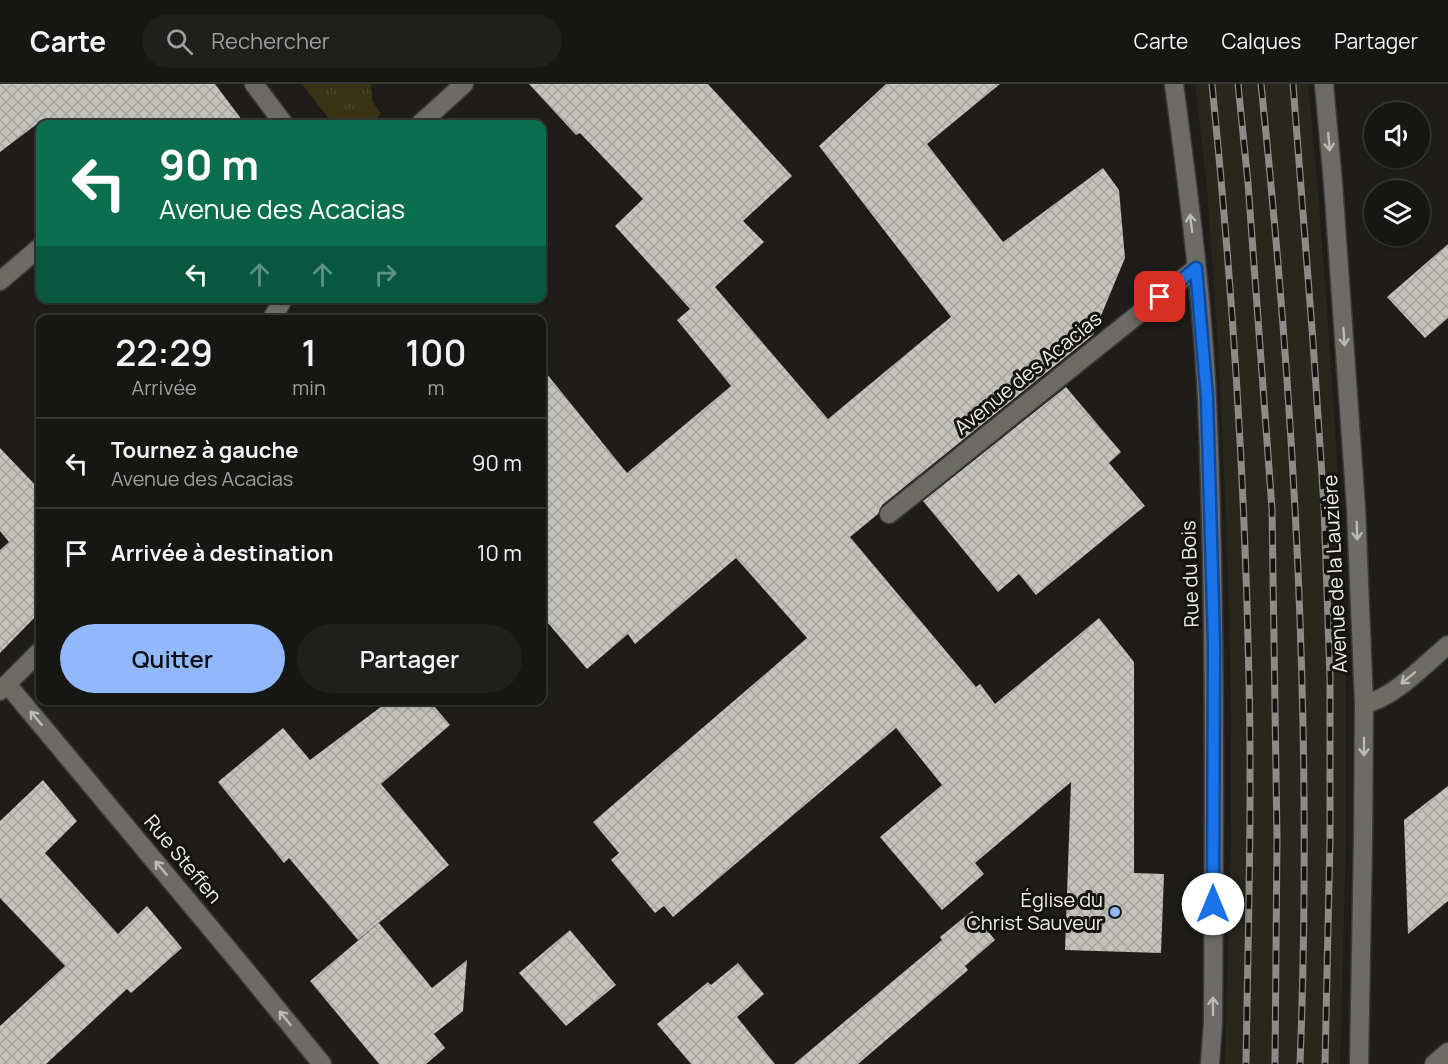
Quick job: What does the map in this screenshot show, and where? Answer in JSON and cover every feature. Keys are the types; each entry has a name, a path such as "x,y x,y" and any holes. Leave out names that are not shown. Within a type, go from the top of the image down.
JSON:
{"street":[{"path":"254,84 282,120"},
{"path":"424,120 464,84"},
{"name":"Rue du Bois","path":"1174,84 1196,268 1207,397 1214,644 1213,1011 1210,1064"},
{"name":"Avenue de la Lauzière","path":"1324,84 1355,496 1364,704 1359,1064"},
{"path":"0,281 36,250"},
{"name":"Avenue des Acacias","path":"889,514 1196,268"},
{"path":"1364,704 1391,692 1448,645"},
{"path":"4,688 36,655"},
{"name":"Rue Steffen","path":"4,688 243,967 322,1064"},
{"path":"1434,1064 1448,1052"}],"shaded area":[{"path":"1195,84 1308,84 1330,349 1340,509 1346,688 1346,841 1340,1064 1225,1064 1231,838 1231,692 1226,514 1218,344 1207,188"}],"green space":[{"path":"302,84 371,84 372,100 381,114 374,120 330,120"}],"building":[{"path":"0,84 215,84 242,120 36,120 36,125 0,152"},
{"path":"529,84 708,84 792,176 743,221 764,242 715,287 828,419 951,317 819,146 886,84 1000,84 927,144 1003,242 1103,168 1119,190 1125,258 1093,335 882,505 878,514 850,537 976,687 980,684 995,704 1099,618 1134,662 1134,873 1164,874 1161,953 1065,950 1071,782 975,863 984,874 942,910 880,837 942,785 896,728 673,917 664,906 655,913 611,860 619,853 593,822 807,638 736,558 635,644 628,634 587,669 546,621 546,373 627,473 731,386 677,320 690,309 615,226 643,199 580,133 576,135"},
{"path":"1448,244 1448,318 1425,338 1387,297"},
{"path":"1066,387 1121,452 1109,463 1145,506 1036,595 1019,574 998,592 923,501"},
{"path":"0,448 36,486 36,616 0,653 0,550 9,542 0,531"},
{"path":"383,705 433,705 450,725 381,784 449,865 358,940 289,858 284,863 218,782 283,728 310,760"},
{"path":"43,780 77,821 45,853 118,934 147,906 182,948 131,993 127,989 46,1064 0,1064 0,1026 65,966 0,898 0,821"},
{"path":"1448,786 1448,901 1408,934 1404,820"},
{"path":"972,911 995,940 965,966 968,970 858,1064 794,1064 942,940 940,937"},
{"path":"379,923 432,988 467,960 463,1011 434,1034 445,1048 426,1064 379,1064 310,981"},
{"path":"570,930 616,985 566,1026 519,973"},
{"path":"738,963 764,994 737,1017 775,1064 691,1064 657,1024 708,982 711,985"}],"railway":[{"path":"1212,84 1226,233 1247,605 1250,776 1246,1064"},
{"path":"1238,84 1248,183 1272,509 1277,839 1275,1064"},
{"path":"1261,84 1283,329 1298,573 1304,818 1300,1064"},
{"path":"1293,84 1324,506 1330,678 1330,839 1325,1064"}],"place":[{"name":"Église du Christ Sauveur","path":"1115,912"}],"route":[{"path":"1160,297 1196,268 1207,397 1214,644 1213,904"}]}
